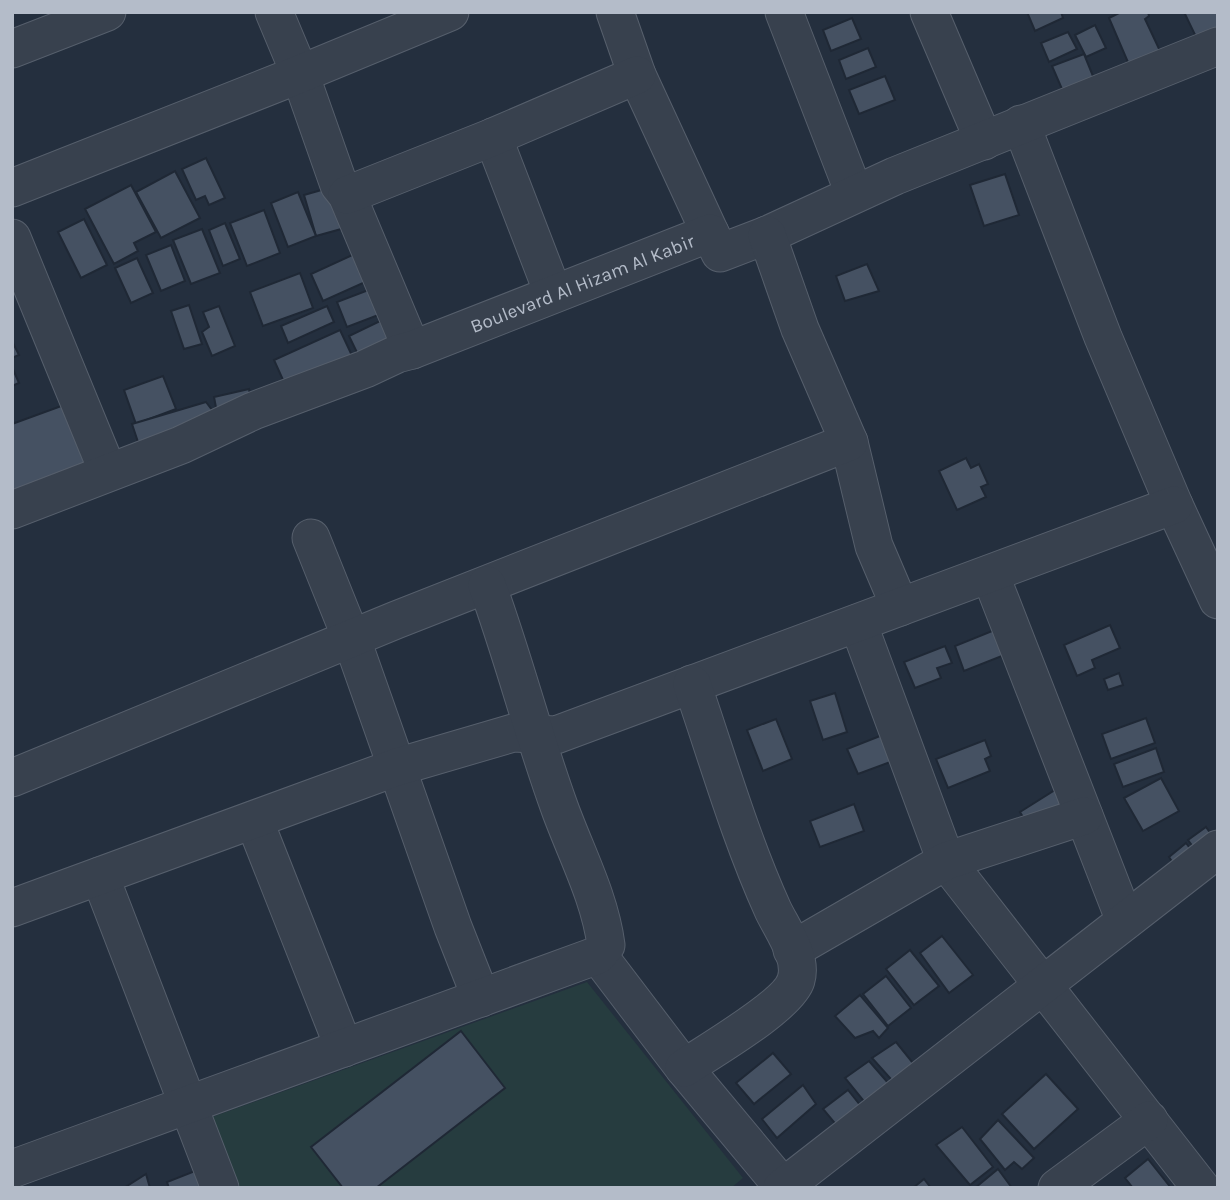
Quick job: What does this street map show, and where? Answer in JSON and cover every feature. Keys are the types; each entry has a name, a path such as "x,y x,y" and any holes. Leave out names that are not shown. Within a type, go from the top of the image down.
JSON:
{"street":[{"path":"12,49 107,12"},
{"path":"274,12 300,75 338,185 347,195 412,350"},
{"path":"12,188 300,75 450,12"},
{"path":"615,12 638,75 710,233"},
{"path":"784,12 854,193"},
{"path":"929,12 984,141"},
{"name":"Boulevard Al Hizam Al Kabir","path":"12,510 181,445 253,411 710,233 720,253 767,236 854,193 1218,46"},
{"path":"347,195 493,138 638,75"},
{"path":"1021,124 1103,337 1174,505 1218,600"},
{"path":"493,138 553,293"},
{"path":"767,236 800,328 849,442 874,546 900,607"},
{"path":"12,239 108,472"},
{"path":"12,778 487,585 849,442"},
{"path":"12,908 397,767 513,733 556,735 1174,505"},
{"path":"310,538 352,640 453,927 481,998"},
{"path":"990,574 1125,921"},
{"path":"18,1169 598,955 606,945 602,920 560,809 515,664 487,585"},
{"path":"858,623 946,861 1201,1188"},
{"path":"684,1069 764,1015 792,988 797,969 792,950 746,845 692,684"},
{"path":"792,950 946,861 1084,816"},
{"path":"254,820 344,1048"},
{"path":"598,955 684,1069 783,1187 1218,849"},
{"path":"100,876 220,1188"},
{"path":"1057,1188 1149,1120"}],"green space":[{"path":"587,982 743,1178 731,1188 239,1188 212,1117"}],"building":[{"path":"1027,12 1061,12 1063,18 1035,31"},
{"path":"1121,12 1148,12 1149,16 1145,19 1161,53 1130,67 1109,18"},
{"path":"1184,12 1218,12 1218,31 1198,41"},
{"path":"852,18 861,39 831,51 823,30"},
{"path":"1095,25 1106,48 1086,57 1075,35"},
{"path":"1068,32 1077,49 1049,62 1041,43"},
{"path":"868,48 876,67 846,79 839,60"},
{"path":"1084,54 1095,81 1065,96 1052,66"},
{"path":"885,76 895,100 859,114 849,90"},
{"path":"206,158 225,198 209,205 205,196 196,200 182,169"},
{"path":"175,171 200,218 161,238 136,192"},
{"path":"1005,174 1019,215 984,226 970,185"},
{"path":"131,185 156,232 134,243 138,251 114,264 85,209"},
{"path":"339,185 352,226 316,236 304,195"},
{"path":"298,192 316,236 288,247 271,203"},
{"path":"264,210 280,253 247,266 230,223"},
{"path":"84,219 107,265 81,278 58,232"},
{"path":"225,223 240,259 223,266 209,230"},
{"path":"202,229 220,273 191,284 173,240"},
{"path":"171,245 185,281 161,291 146,255"},
{"path":"359,252 372,279 323,301 311,274"},
{"path":"137,258 153,293 131,303 115,268"},
{"path":"867,264 879,291 845,301 836,276"},
{"path":"300,273 313,308 263,326 250,292"},
{"path":"371,289 381,314 347,327 337,302"},
{"path":"189,305 202,344 184,349 171,311"},
{"path":"219,306 235,346 212,356 202,332 209,327 203,312"},
{"path":"327,306 334,322 288,343 281,326"},
{"path":"380,321 397,354 365,369 349,336"},
{"path":"340,330 355,362 288,391 274,360"},
{"path":"12,341 19,355 12,358"},
{"path":"12,367 19,383 12,386"},
{"path":"163,376 176,409 136,424 124,390"},
{"path":"249,389 253,411 218,418 214,397"},
{"path":"206,402 218,418 143,457 132,424"},
{"path":"64,405 92,479 19,507 12,490 12,424"},
{"path":"966,458 971,468 979,464 988,484 981,487 986,497 957,510 939,471"},
{"path":"1110,625 1120,648 1092,660 1095,668 1077,676 1064,645"},
{"path":"997,629 1007,654 964,671 955,646"},
{"path":"945,646 952,663 937,668 941,678 915,688 904,662"},
{"path":"1119,673 1123,685 1108,690 1104,679"},
{"path":"835,693 847,732 823,740 810,701"},
{"path":"1146,718 1155,743 1111,759 1102,734"},
{"path":"776,719 792,759 763,771 747,730"},
{"path":"880,736 901,758 858,774 847,749"},
{"path":"985,740 991,756 985,759 990,771 948,788 936,759"},
{"path":"1156,748 1164,772 1123,787 1114,764"},
{"path":"1161,778 1179,811 1143,831 1124,798"},
{"path":"1055,790 1069,812 1033,834 1020,812"},
{"path":"854,804 864,831 820,847 810,821"},
{"path":"1206,827 1218,844 1210,870 1188,840"},
{"path":"1186,843 1201,863 1175,866 1169,857"},
{"path":"942,936 973,975 949,993 920,953"},
{"path":"910,950 939,986 914,1005 886,969"},
{"path":"886,976 911,1008 888,1026 863,994"},
{"path":"860,995 888,1028 879,1038 873,1031 855,1038 835,1016"},
{"path":"461,1031 505,1088 376,1188 343,1188 311,1147"},
{"path":"896,1042 921,1073 898,1087 872,1058"},
{"path":"773,1053 791,1074 754,1104 736,1083"},
{"path":"869,1061 896,1092 871,1110 845,1078"},
{"path":"1046,1074 1078,1109 1034,1149 1002,1114"},
{"path":"803,1085 816,1104 777,1138 762,1119"},
{"path":"848,1090 868,1115 843,1133 823,1109"},
{"path":"998,1120 1034,1158 1022,1169 1014,1162 1005,1170 980,1139"},
{"path":"962,1127 993,1167 970,1185 936,1145"},
{"path":"1148,1159 1171,1188 1133,1188 1125,1178"},
{"path":"200,1169 207,1188 169,1188 167,1182"},
{"path":"998,1169 1012,1188 975,1188"},
{"path":"146,1174 150,1188 124,1188"},
{"path":"924,1179 931,1188 913,1188"}]}
